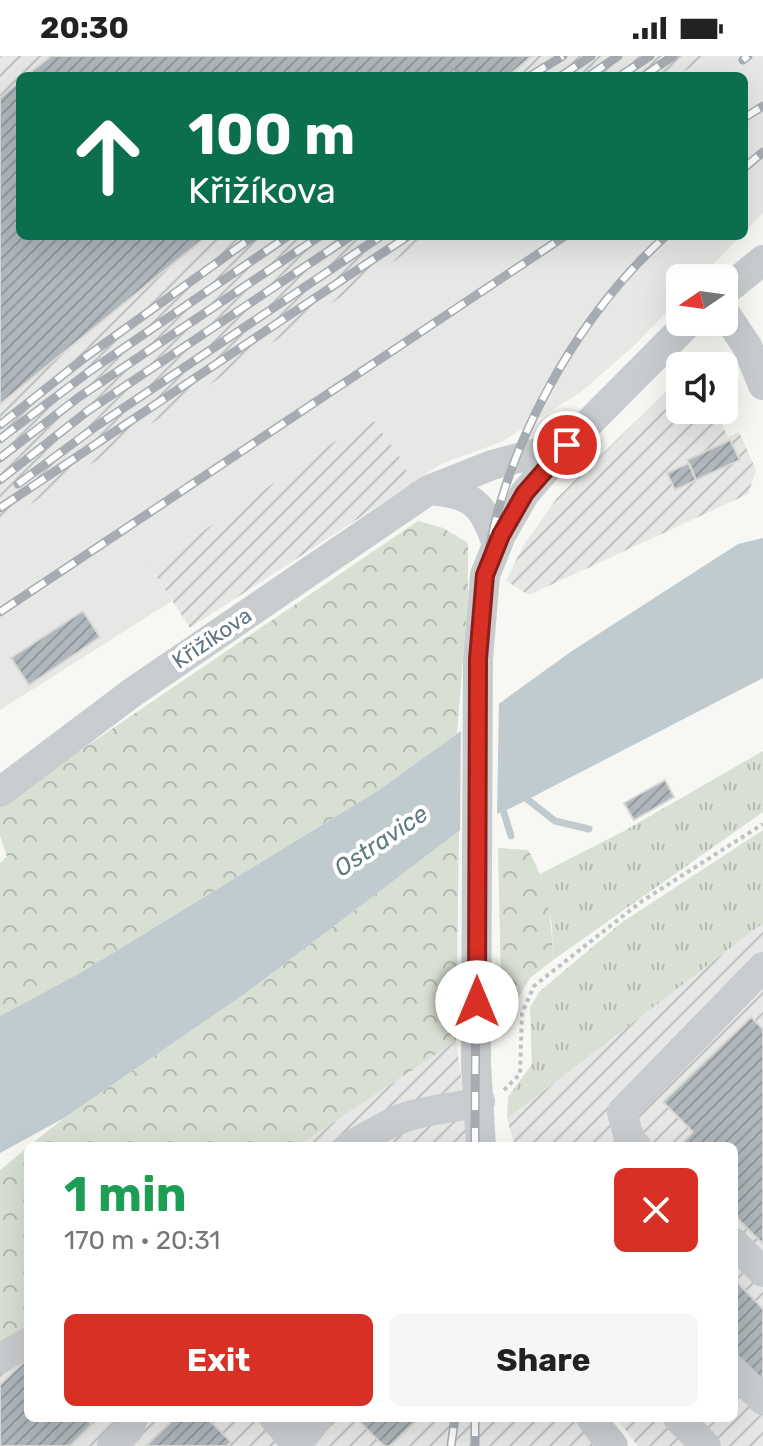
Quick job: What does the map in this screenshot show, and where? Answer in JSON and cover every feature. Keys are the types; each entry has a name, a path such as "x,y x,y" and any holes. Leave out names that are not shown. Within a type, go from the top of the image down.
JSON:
{"street":[{"path":"738,281 763,260"},
{"path":"738,333 763,385"},
{"path":"481,1142 476,1065 478,659 485,575 525,493 567,445 675,336"},
{"name":"Křižíkova","path":"0,792 133,692 429,490 492,465 567,445"},
{"path":"429,490 452,492 470,498 485,514 497,545"},
{"path":"631,1142 622,1112 763,967"},
{"path":"364,1142 400,1132 435,1110 480,1101"},
{"path":"738,1247 763,1272"},
{"path":"0,1359 24,1344"},
{"path":"738,1375 763,1400"},
{"path":"112,1446 129,1429 132,1422"},
{"path":"278,1422 298,1445 315,1422"},
{"path":"594,1422 613,1446"},
{"path":"682,1422 706,1446"}],"path":[{"path":"480,1101 507,1089 520,1074 522,1013 534,986 642,901 763,824"}],"shaded area":[{"path":"0,56 715,56 682,72 16,72 16,240 426,240 0,525"},
{"path":"715,56 763,56 763,213 748,229 748,72 682,72"},
{"path":"426,240 737,240 714,264 666,264 666,313 636,344 581,392 501,442 441,464 413,483 399,456 371,417 150,567 172,601 0,710 0,525"},
{"path":"666,392 666,424 722,424 728,437 739,432 756,470 748,494 529,595 506,581 523,546 557,498"},
{"path":"371,417 399,456 413,483 190,628 150,567"},
{"path":"763,923 763,1446 638,1446 619,1422 738,1422 738,1142 514,1142 507,1119"},
{"path":"456,1041 470,1142 304,1142"},
{"path":"24,1327 24,1422 577,1422 600,1446 0,1446 0,1343"}],"green space":[{"path":"418,521 443,528 468,543 468,594 457,734 379,790 80,973 0,1016 0,863 7,857 0,836 0,805"},
{"path":"763,751 763,812 553,960 552,924 540,874 624,831"},
{"path":"763,830 763,923 507,1119 508,1097 532,1064 530,1008 539,992 621,923"},
{"path":"459,831 456,1041 304,1142 34,1142 246,993"},
{"path":"498,848 528,850 535,863 548,903 553,960 530,978 502,1027"},
{"path":"24,1150 24,1327 0,1343 0,1170"}],"water":[{"name":"Ostravice","path":"763,538 763,678 515,806 459,831 246,993 64,1118 0,1153 0,1016 80,973 379,790 572,651 738,544"}],"pier":[{"path":"499,699 497,817 460,836 461,726"}],"building":[{"path":"51,56 532,56 513,72 31,72"},
{"path":"16,84 16,240 202,240 0,404 0,98"},
{"path":"730,440 740,460 696,480 687,460"},
{"path":"689,463 696,480 675,490 667,473"},
{"path":"83,611 100,637 29,685 11,658"},
{"path":"665,780 674,797 634,820 624,803"},
{"path":"751,1017 763,1029 763,1244 738,1219 738,1142 683,1142 693,1132 663,1102"},
{"path":"738,1283 763,1309 763,1382 738,1356"},
{"path":"24,1362 24,1422 92,1424 70,1446 0,1446 0,1385"},
{"path":"171,1422 211,1422 231,1442 227,1446 146,1446"},
{"path":"360,1422 415,1422 390,1446 384,1446"}],"waterway":[{"path":"522,795 555,821 589,829"},
{"path":"501,803 511,836"}],"railway":[{"path":"537,72 563,56"},
{"path":"567,72 591,56"},
{"path":"595,72 618,56"},
{"path":"626,72 650,56"},
{"path":"650,72 673,56"},
{"path":"743,60 748,56"},
{"path":"748,115 763,106"},
{"path":"748,165 763,152"},
{"path":"0,425 83,359 248,240"},
{"path":"0,439 90,371 282,240"},
{"path":"0,458 79,397 314,240"},
{"path":"0,480 89,410 345,240"},
{"path":"18,484 98,425 375,240"},
{"path":"0,508 402,240"},
{"path":"0,612 559,240"},
{"path":"475,1142 478,675 485,577 493,531 524,437 572,348 601,306 662,240"},
{"path":"451,1446 454,1422"},
{"path":"475,1422 475,1446"}],"route":[{"path":"477,1002 478,659 485,575 501,535 525,493 567,445"}]}
